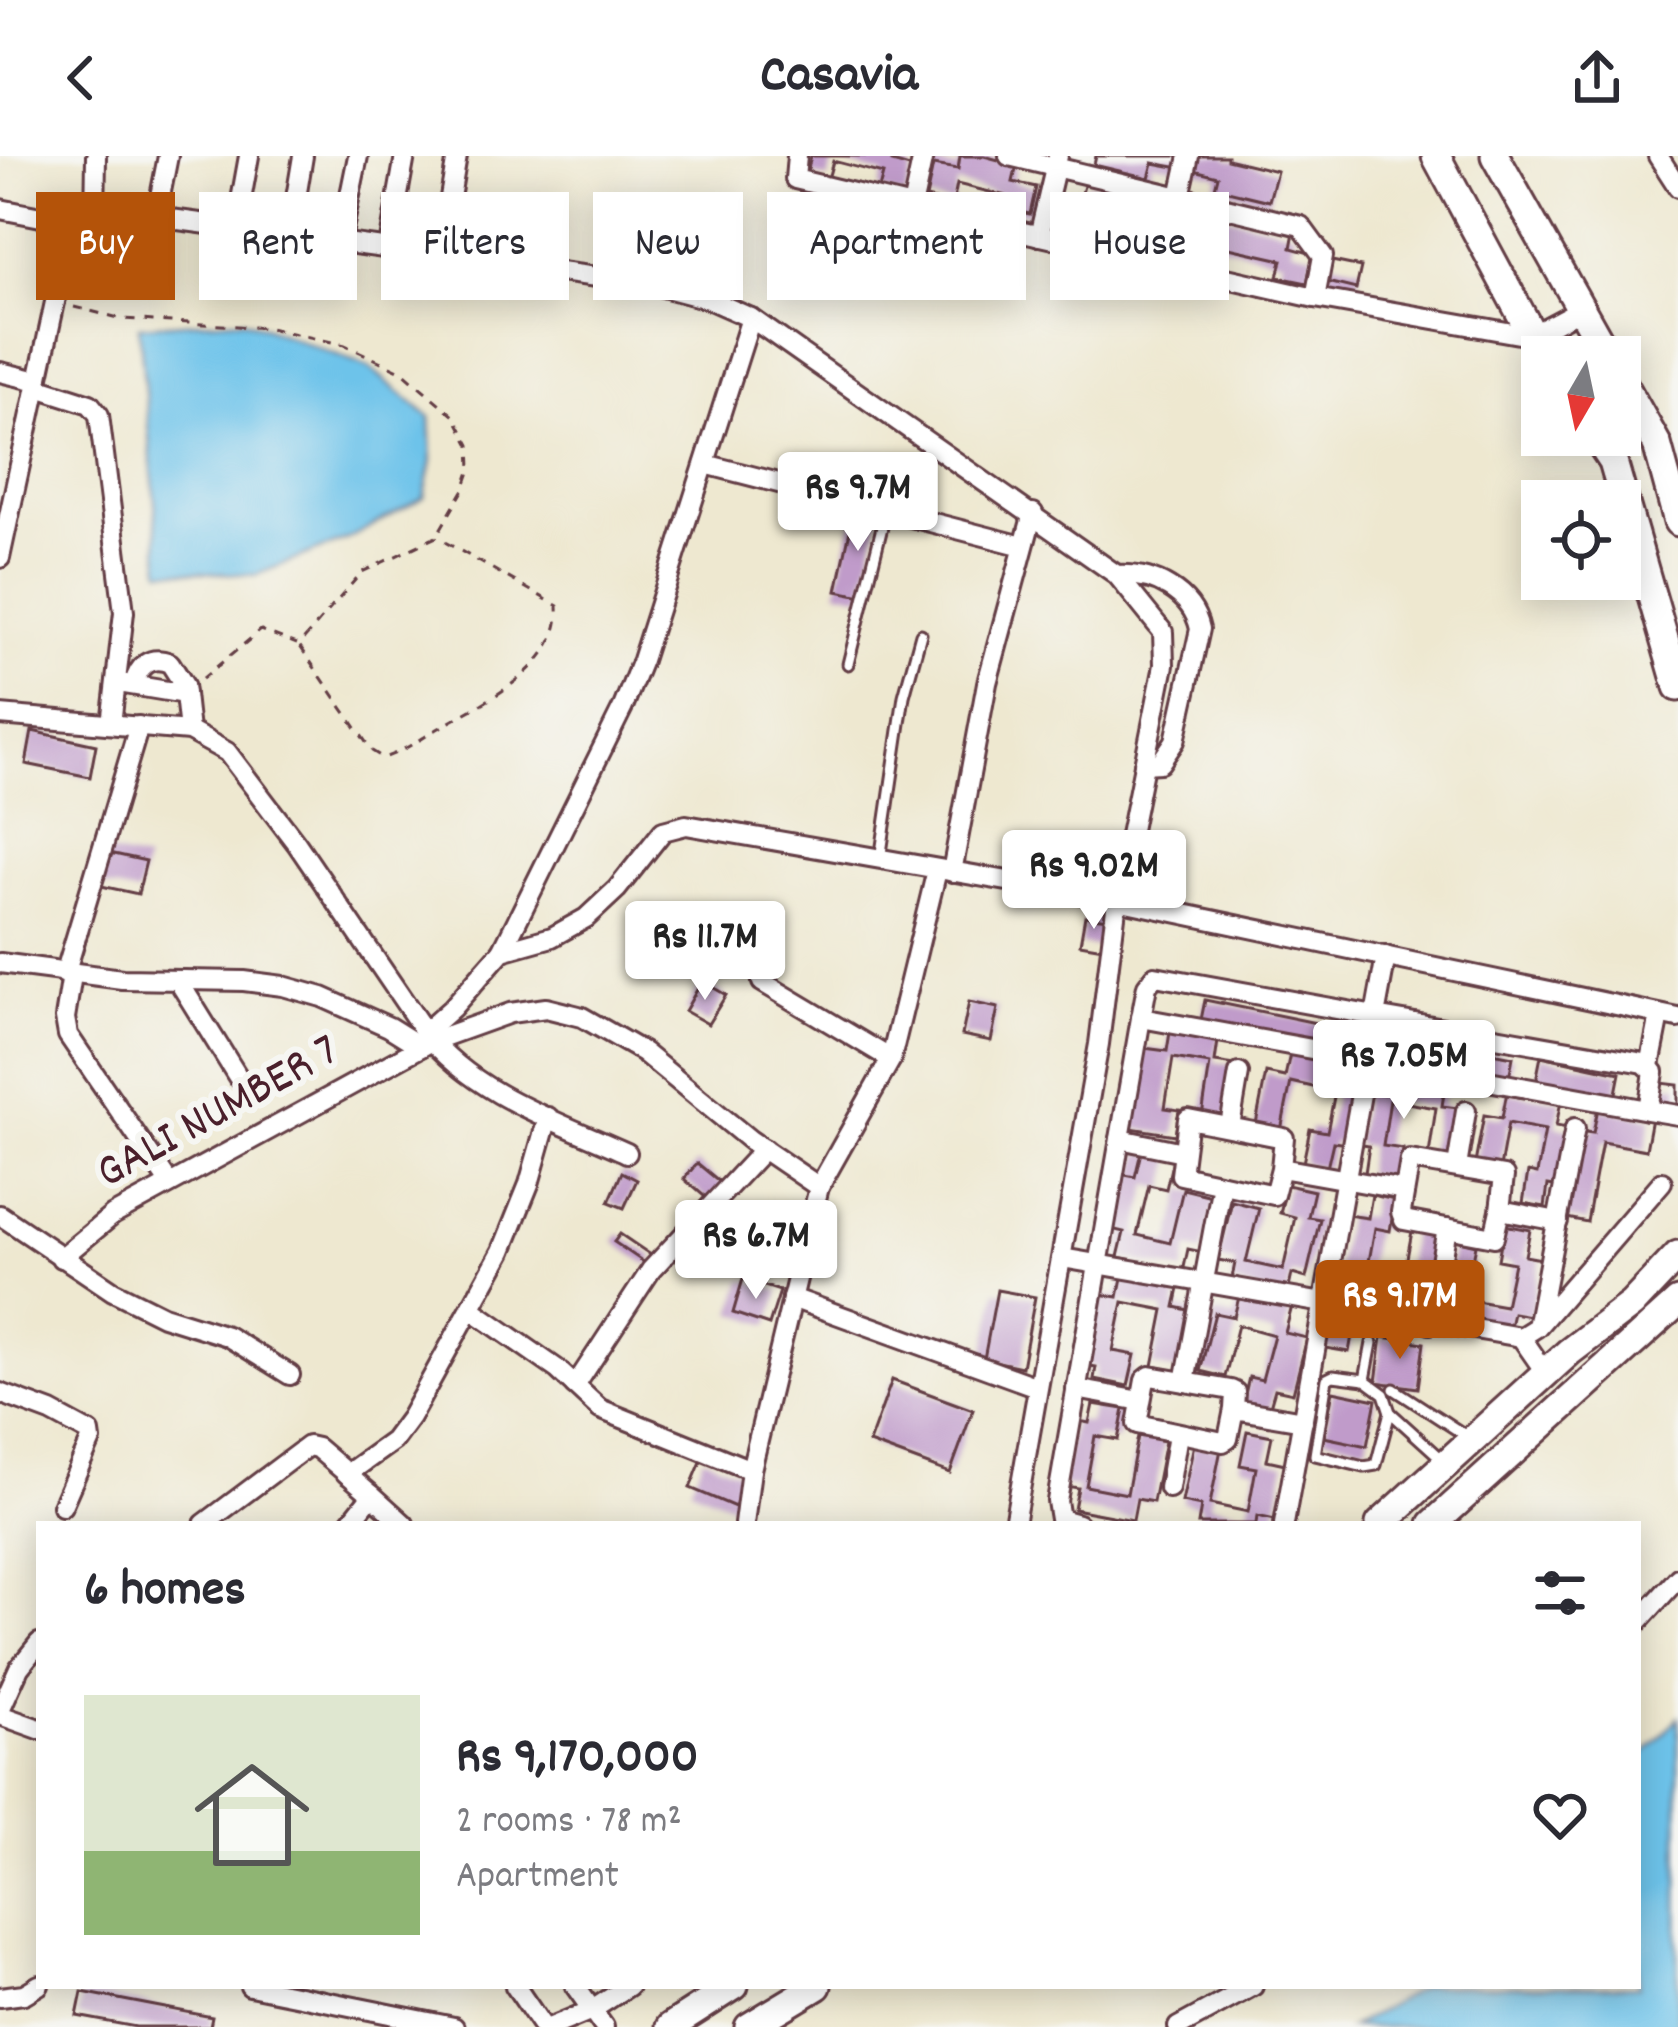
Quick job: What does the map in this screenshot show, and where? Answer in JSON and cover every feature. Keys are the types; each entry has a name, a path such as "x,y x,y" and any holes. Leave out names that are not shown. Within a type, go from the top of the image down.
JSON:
{"street":[{"path":"95,192 96,156"},
{"path":"161,192 168,156"},
{"path":"242,192 249,156"},
{"path":"297,192 303,156"},
{"path":"351,192 358,156"},
{"path":"399,192 405,156"},
{"path":"451,192 457,156"},
{"path":"797,156 795,179 847,192"},
{"path":"915,192 923,156"},
{"path":"1009,156 1057,161 1166,192"},
{"path":"1181,192 1189,156"},
{"path":"1436,156 1531,336"},
{"path":"1495,156 1596,336"},
{"path":"1658,156 1678,188"},
{"path":"1040,236 1057,161"},
{"path":"1229,208 1301,226 1323,256 1316,298"},
{"path":"0,209 36,216"},
{"path":"1026,233 1050,238"},
{"path":"569,274 655,285 708,299 751,318 1118,575 1163,632 1166,647 1118,900 1099,1044 1015,1521"},
{"path":"1229,278 1521,343"},
{"path":"0,559 55,302"},
{"path":"1550,336 1581,309"},
{"path":"426,1040 502,951 623,707 751,318"},
{"path":"0,372 90,404 99,415 123,595 125,684 111,724"},
{"path":"1641,415 1657,444 1678,522"},
{"path":"1609,456 1678,687"},
{"path":"704,464 1023,546"},
{"path":"744,1521 751,1470 819,1187 891,1059 945,871 987,683 1033,513"},
{"path":"1118,575 1152,578 1167,586 1197,613 1200,629 1175,741 1160,763 1144,764"},
{"path":"125,684 142,665 162,660 177,670 189,731"},
{"path":"125,684 185,694"},
{"path":"0,715 189,731 227,752 297,844 426,1040 499,1095 627,1154"},
{"path":"139,726 69,974 65,1018 68,1035 169,1183"},
{"path":"502,951 552,937 586,918 617,889 663,831 674,826 1118,900 1669,1017 1650,1066 1654,1079 1648,1110"},
{"path":"1285,1521 1386,956"},
{"path":"0,963 69,974 284,986 426,1040 510,1013 546,1008 582,1016 644,1052 819,1187"},
{"path":"1064,1521 1056,1512 1076,1389 1141,1018 1155,976 1650,1066"},
{"path":"178,982 238,1077"},
{"path":"762,982 891,1059"},
{"path":"1141,1018 1678,1115"},
{"name":"GALI NUMBER 7","path":"62,1258 113,1214 247,1145 426,1040"},
{"path":"1229,1126 1239,1073"},
{"path":"1457,1167 1466,1111"},
{"path":"347,1474 393,1441 471,1310 529,1184 548,1118"},
{"path":"1190,1118 1284,1138 1274,1195 1181,1175 1183,1152 1190,1118"},
{"path":"1546,1373 1529,1332 1558,1221 1575,1128"},
{"path":"1120,1139 1183,1152"},
{"path":"575,1386 651,1270 764,1149"},
{"path":"1411,1160 1504,1176 1494,1237 1404,1220 1400,1212 1404,1190 1411,1160"},
{"path":"1281,1168 1404,1190"},
{"path":"1529,1332 1662,1182"},
{"path":"1185,1382 1222,1184"},
{"path":"1500,1210 1558,1221"},
{"path":"0,1215 140,1306 226,1336 290,1375"},
{"path":"1430,1324 1447,1228"},
{"path":"1383,1521 1546,1373 1632,1304 1678,1255"},
{"path":"1062,1258 1430,1324 1529,1332"},
{"path":"791,1298 1037,1387"},
{"path":"1436,1521 1678,1302"},
{"path":"471,1310 557,1369 614,1416 751,1470"},
{"path":"1150,1376 1235,1392 1226,1442 1139,1426 1141,1401 1144,1381 1150,1376"},
{"path":"1076,1389 1141,1401"},
{"path":"0,1393 90,1433 62,1506"},
{"path":"1234,1409 1303,1421"},
{"path":"1168,1488 1178,1434"},
{"path":"208,1521 308,1446 317,1448 401,1521"},
{"path":"351,1521 372,1495"},
{"path":"1641,1619 1678,1578"},
{"path":"36,1647 19,1668 0,1713 36,1729"},
{"path":"0,1997 24,1994 36,1987"},
{"path":"516,1989 547,2027 592,2010 624,1989"},
{"path":"577,1989 604,2027"},
{"path":"670,2027 729,1989"},
{"path":"749,2027 812,1989"},
{"path":"1178,2027 1248,1989"},
{"path":"292,1990 454,2027"}],"lane":[{"path":"848,664 886,511"},
{"path":"880,860 904,696 921,634"},
{"path":"1365,1380 1372,1343"},
{"path":"1327,1379 1365,1380 1384,1394 1390,1412 1382,1456 1372,1467 1315,1455 1327,1379"},
{"path":"1394,1389 1473,1440"},
{"path":"1390,1412 1448,1463"}],"path":[{"path":"55,302 123,319 236,325 345,345 404,372 455,417 470,445 471,469 436,537 362,572 299,645"},
{"path":"185,694 261,630 299,645 372,751 383,758 517,681 548,644 558,606 436,537"}],"water":[{"path":"243,319 369,367 430,417 432,461 424,497 348,539 256,575 161,570 139,326"},
{"path":"1678,1718 1678,2027 1351,2027 1419,1989 1641,1989 1641,1757"}],"building":[{"path":"811,156 893,156 892,162 913,168 906,192 879,189 883,174 833,161 828,179 807,173"},
{"path":"960,156 984,156 1017,165 1013,182 1036,187 1030,214 1026,213 1026,192 990,192 957,184 955,192 927,192 933,165 958,169"},
{"path":"1096,156 1182,156 1180,168 1153,163 1149,178 1094,165"},
{"path":"1198,156 1227,156 1277,171 1269,201 1215,188 1218,176 1194,170"},
{"path":"1091,183 1130,192 1082,192"},
{"path":"1229,217 1294,232 1291,248 1313,254 1307,283 1278,277 1282,260 1229,248"},
{"path":"1332,261 1361,267 1356,289 1327,282"},
{"path":"854,512 879,517 862,596 837,591"},
{"path":"32,731 96,745 90,777 26,764"},
{"path":"105,852 146,861 138,894 97,885"},
{"path":"1085,916 1108,919 1103,948 1080,944"},
{"path":"702,981 726,995 708,1024 685,1011"},
{"path":"1205,1000 1340,1028 1334,1053 1200,1025"},
{"path":"969,1002 998,1008 991,1041 962,1035"},
{"path":"1171,1026 1219,1034 1215,1062 1235,1065 1226,1119 1202,1116 1210,1064 1173,1058 1165,1108 1179,1110 1175,1135 1131,1128 1144,1048 1167,1051"},
{"path":"1377,1031 1513,1057 1508,1083 1372,1057"},
{"path":"1291,1049 1347,1061 1341,1090 1357,1093 1347,1144 1333,1142 1327,1168 1303,1163 1310,1129 1327,1132 1335,1092 1291,1082 1280,1135 1255,1129 1266,1073 1285,1077"},
{"path":"1541,1056 1620,1073 1615,1098 1536,1081"},
{"path":"1387,1071 1446,1081 1442,1106 1458,1108 1449,1164 1428,1161 1436,1108 1390,1100 1383,1146 1403,1149 1398,1179 1365,1173 1369,1146 1356,1144 1364,1091 1383,1094"},
{"path":"1661,1083 1678,1085 1678,1105 1658,1102"},
{"path":"1507,1092 1561,1101 1556,1126 1572,1129 1561,1187 1548,1185 1545,1207 1523,1203 1528,1172 1537,1174 1545,1130 1508,1123 1499,1173 1474,1169 1484,1115 1502,1118"},
{"path":"1598,1108 1652,1118 1646,1150 1602,1142 1587,1222 1562,1217 1578,1131 1593,1133"},
{"path":"1141,1152 1173,1159 1166,1189 1149,1185 1137,1235 1170,1243 1183,1189 1216,1197 1202,1252 1188,1249 1183,1272 1118,1257 1124,1232 1107,1228 1120,1174 1135,1177"},
{"path":"697,1163 725,1186 711,1202 684,1179"},
{"path":"622,1172 637,1180 624,1208 609,1202"},
{"path":"1287,1185 1314,1191 1308,1217 1320,1219 1306,1278 1292,1274 1287,1297 1231,1283 1235,1263 1218,1260 1232,1201 1259,1208 1246,1262 1283,1270 1295,1217 1280,1213"},
{"path":"1372,1195 1395,1200 1390,1231 1375,1228 1366,1278 1402,1285 1413,1226 1440,1231 1429,1291 1410,1288 1405,1313 1347,1302 1351,1276 1336,1274 1347,1215 1368,1218"},
{"path":"1504,1225 1530,1230 1525,1256 1541,1259 1530,1316 1513,1313 1508,1335 1449,1323 1454,1301 1443,1299 1455,1240 1476,1245 1465,1299 1505,1306 1514,1263 1498,1260"},
{"path":"620,1234 654,1257 648,1265 614,1242"},
{"path":"1123,1273 1180,1284 1175,1307 1193,1311 1181,1372 1153,1366 1164,1310 1123,1302 1113,1351 1135,1355 1128,1386 1094,1379 1096,1367 1085,1365 1100,1294 1118,1297"},
{"path":"743,1279 780,1291 769,1325 733,1313"},
{"path":"997,1290 1035,1297 1022,1367 984,1359"},
{"path":"1240,1293 1292,1306 1285,1333 1307,1338 1293,1393 1275,1389 1269,1410 1243,1403 1249,1377 1262,1380 1274,1335 1238,1325 1225,1377 1200,1371 1215,1313 1234,1317"},
{"path":"1324,1325 1353,1330 1349,1352 1320,1347"},
{"path":"1382,1337 1424,1343 1418,1388 1376,1382"},
{"path":"892,1380 973,1410 950,1473 869,1443"},
{"path":"1333,1391 1376,1400 1367,1446 1324,1437"},
{"path":"1093,1404 1124,1409 1118,1440 1095,1436 1086,1486 1127,1494 1138,1436 1165,1441 1153,1502 1137,1499 1133,1520 1074,1509 1078,1488 1062,1485 1074,1420 1089,1423"},
{"path":"1247,1431 1272,1436 1267,1460 1285,1464 1275,1520 1257,1516 1256,1521 1198,1521 1201,1506 1182,1502 1194,1444 1221,1449 1210,1504 1248,1512 1256,1468 1240,1465"},
{"path":"703,1457 748,1476 735,1507 690,1488"},
{"path":"82,1992 212,2017 210,2027 136,2027 77,2016"}]}
